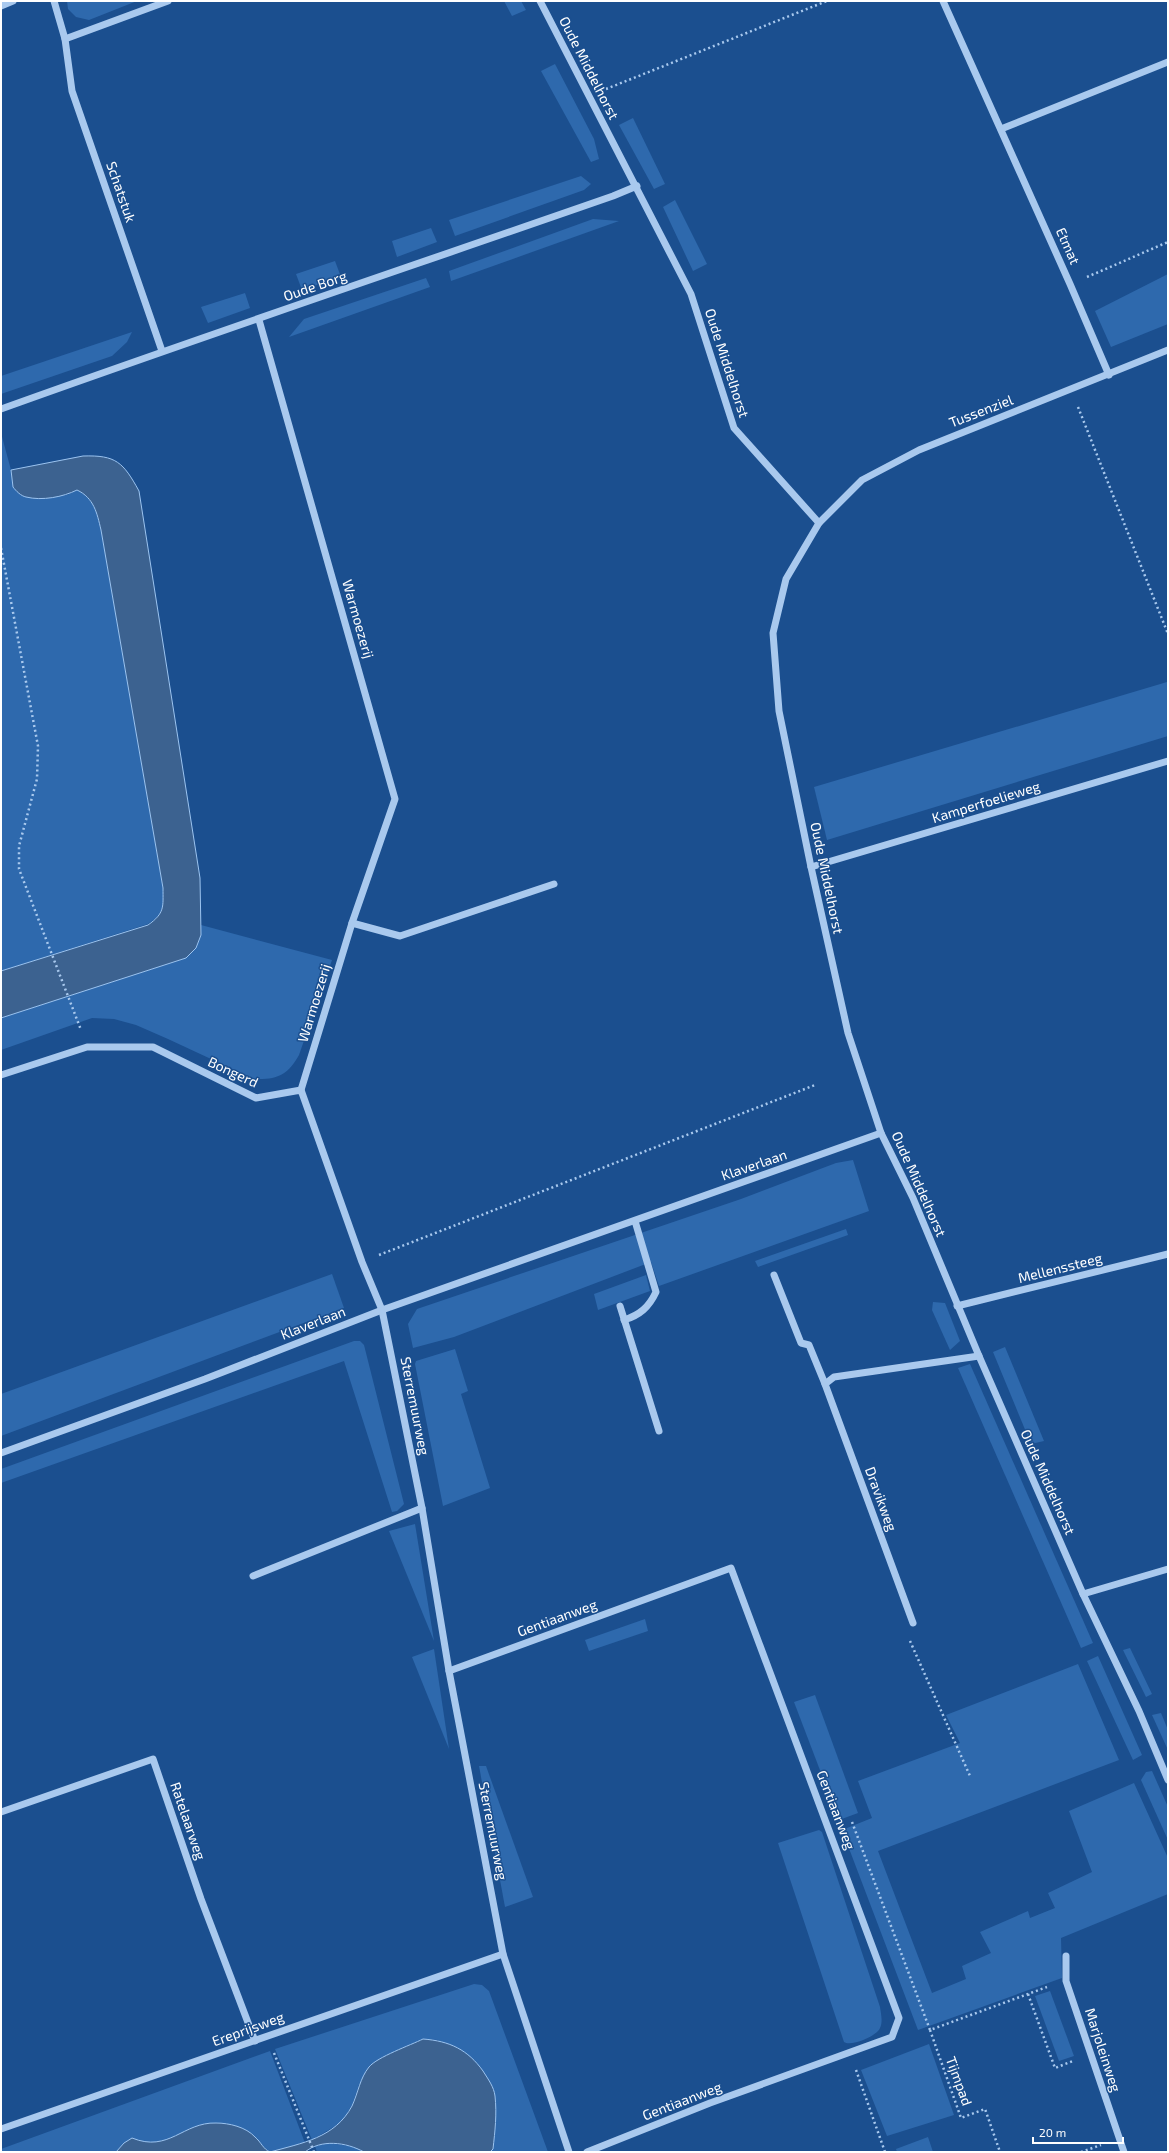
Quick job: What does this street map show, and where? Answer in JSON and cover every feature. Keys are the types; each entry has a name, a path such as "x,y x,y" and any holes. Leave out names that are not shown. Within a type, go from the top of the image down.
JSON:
{"street":[{"path":"1,6 13,1"},
{"name":"Schatstuk","path":"54,1 65,39 72,91 162,351"},
{"path":"65,39 168,1"},
{"name":"Oude Middelhorst","path":"540,1 637,186 691,294 734,428 819,523 786,579 773,633 779,712 811,867 848,1032 881,1132 913,1198 957,1306 1083,1594 1140,1711 1168,1780"},
{"name":"Etmat","path":"943,1 1070,284 1109,375"},
{"path":"1001,129 1168,62"},
{"name":"Oude Borg","path":"1,409 162,351 259,320 637,186"},
{"name":"Warmoezerij","path":"259,320 395,799 352,923 301,1090"},
{"name":"Tussenziel","path":"819,523 862,480 906,456 1168,350"},
{"name":"Kamperfoelieweg","path":"811,867 1168,761"},
{"path":"352,923 400,936 554,884"},
{"name":"Bongerd","path":"1,1075 87,1047 153,1048 256,1098 301,1090"},
{"path":"301,1090 362,1262 382,1310"},
{"name":"Klaverlaan","path":"1,1453 205,1380 382,1310 881,1132"},
{"path":"624,1320 635,1316 650,1305 656,1292 635,1221"},
{"name":"Mellenssteeg","path":"957,1306 1168,1254"},
{"name":"Dravikweg","path":"774,1275 802,1343 809,1345 826,1384 913,1623"},
{"path":"620,1306 658,1431"},
{"name":"Sterremuurweg","path":"382,1310 422,1508 449,1671 503,1954 569,2152"},
{"path":"826,1384 834,1377 979,1356"},
{"path":"253,1576 422,1508"},
{"name":"Gentiaanweg","path":"449,1671 731,1568 899,2018 892,2037 850,2054 710,2103 587,2152"},
{"path":"1083,1594 1168,1569"},
{"name":"Ratelaarweg","path":"1,1812 153,1760 201,1899 255,2041"},
{"name":"Ereprijsweg","path":"1,2129 503,1954"},
{"name":"Marjoleinweg","path":"1066,1956 1066,1981 1124,2152"}],"path":[{"path":"589,96 827,1"},
{"path":"1070,284 1168,242"},
{"path":"1072,389 1168,634"},
{"path":"1,548 38,746 37,779 19,846 19,869 87,1047"},
{"path":"362,1262 815,1085"},
{"path":"913,1623 903,1626 970,1776"},
{"path":"852,1822 930,2030 1066,1981"},
{"path":"1028,1994 1055,2068 1090,2054"},
{"name":"Tijmpad","path":"930,2030 961,2118 985,2109 1000,2152"},
{"path":"268,2036 314,2152"},
{"path":"850,2054 885,2152"}],"shaded area":[{"path":"67,1 137,1 89,20 76,17 68,9"},
{"path":"504,1 521,1 526,10 512,16"},
{"path":"555,64 594,139 599,159 591,162 541,71"},
{"path":"633,118 665,184 654,189 619,125"},
{"path":"581,176 591,184 584,190 455,236 449,220"},
{"path":"675,200 707,264 693,271 663,207"},
{"path":"593,219 619,221 451,281 449,271"},
{"path":"431,228 437,242 397,257 392,241"},
{"path":"335,261 341,277 302,290 296,274"},
{"path":"1168,274 1168,324 1111,347 1095,311"},
{"path":"426,278 430,287 289,337 304,319"},
{"path":"245,293 250,308 208,323 201,307"},
{"path":"132,332 127,342 112,356 1,394 1,376"},
{"path":"1,433 11,470 13,487 25,497 67,495 77,490 87,497 96,512 101,530 163,888 163,905 158,916 148,924 1,971"},
{"path":"83,456 103,457 117,462 128,473 139,491 200,878 201,935 196,948 186,958 1,1018 1,971 148,925 158,917 163,905 163,888 101,530 96,512 87,497 77,490 65,495 39,499 24,496 13,487 11,470"},
{"path":"1167,682 1168,736 827,840 814,787"},
{"path":"201,925 332,960 299,1055 286,1072 275,1077 254,1079 136,1025 114,1019 92,1018 1,1050 1,1018 186,958 201,935"},
{"path":"853,1160 869,1211 659,1286 651,1262 454,1337 413,1348 408,1324 417,1309 741,1199 836,1163"},
{"path":"846,1229 848,1235 758,1267 755,1261"},
{"path":"332,1274 344,1308 1,1436 1,1394"},
{"path":"646,1275 650,1291 598,1310 594,1294"},
{"path":"933,1302 945,1303 960,1341 950,1350 932,1310"},
{"path":"354,1341 360,1341 364,1345 404,1504 397,1511 392,1512 344,1361 1,1483 1,1469"},
{"path":"1005,1347 1044,1441 1031,1444 993,1352"},
{"path":"455,1349 468,1391 461,1394 490,1488 443,1506 415,1364 416,1361"},
{"path":"970,1364 1093,1643 1081,1648 958,1368"},
{"path":"415,1524 434,1641 389,1531"},
{"path":"645,1619 648,1631 589,1651 585,1640"},
{"path":"1130,1648 1152,1694 1146,1697 1123,1650"},
{"path":"434,1649 449,1749 412,1657"},
{"path":"1098,1656 1142,1755 1133,1760 1087,1661"},
{"path":"1078,1664 1119,1760 878,1851 932,1993 966,1979 962,1966 991,1953 980,1932 1028,1911 1030,1918 1055,1908 1048,1893 1092,1872 1069,1811 1134,1783 1168,1858 1168,1894 1061,1938 1062,1978 918,2030 842,1830 872,1818 858,1781 960,1743 946,1715"},
{"path":"815,1695 858,1813 839,1820 794,1702"},
{"path":"1161,1713 1168,1730 1168,1750 1152,1715"},
{"path":"479,1766 486,1766 533,1897 505,1907"},
{"path":"1152,1771 1168,1807 1168,1840 1141,1780 1146,1772"},
{"path":"819,1830 822,1832 881,2012 882,2018 878,2031 858,2042 844,2042 778,1843"},
{"path":"474,1984 482,1985 489,1991 548,2152 490,2152 493,2149 496,2120 438,2040 423,2039 396,2051 370,2066 359,2085 352,2105 342,2122 312,2140 275,2049"},
{"path":"1050,1991 1074,2056 1059,2061 1035,1996"},
{"path":"423,2039 450,2044 465,2052 483,2071 493,2089 496,2109 493,2149 490,2152 364,2152 349,2146 334,2143 318,2145 305,2152 270,2152 317,2138 337,2125 345,2117 352,2106 361,2081 366,2071 373,2063 386,2055"},
{"path":"929,2044 954,2115 887,2136 861,2070"},
{"path":"270,2051 305,2143 270,2152 253,2135 244,2129 223,2123 211,2123 202,2125 165,2142 151,2144 124,2143 116,2152 1,2152 1,2149"},
{"path":"216,2123 242,2128 257,2139 270,2152 116,2152 124,2143 132,2138 145,2142 156,2142 166,2140 194,2127"},
{"path":"928,2137 933,2152 897,2152 896,2149"},
{"path":"328,2143 356,2147 364,2152 317,2152 315,2146"}]}
